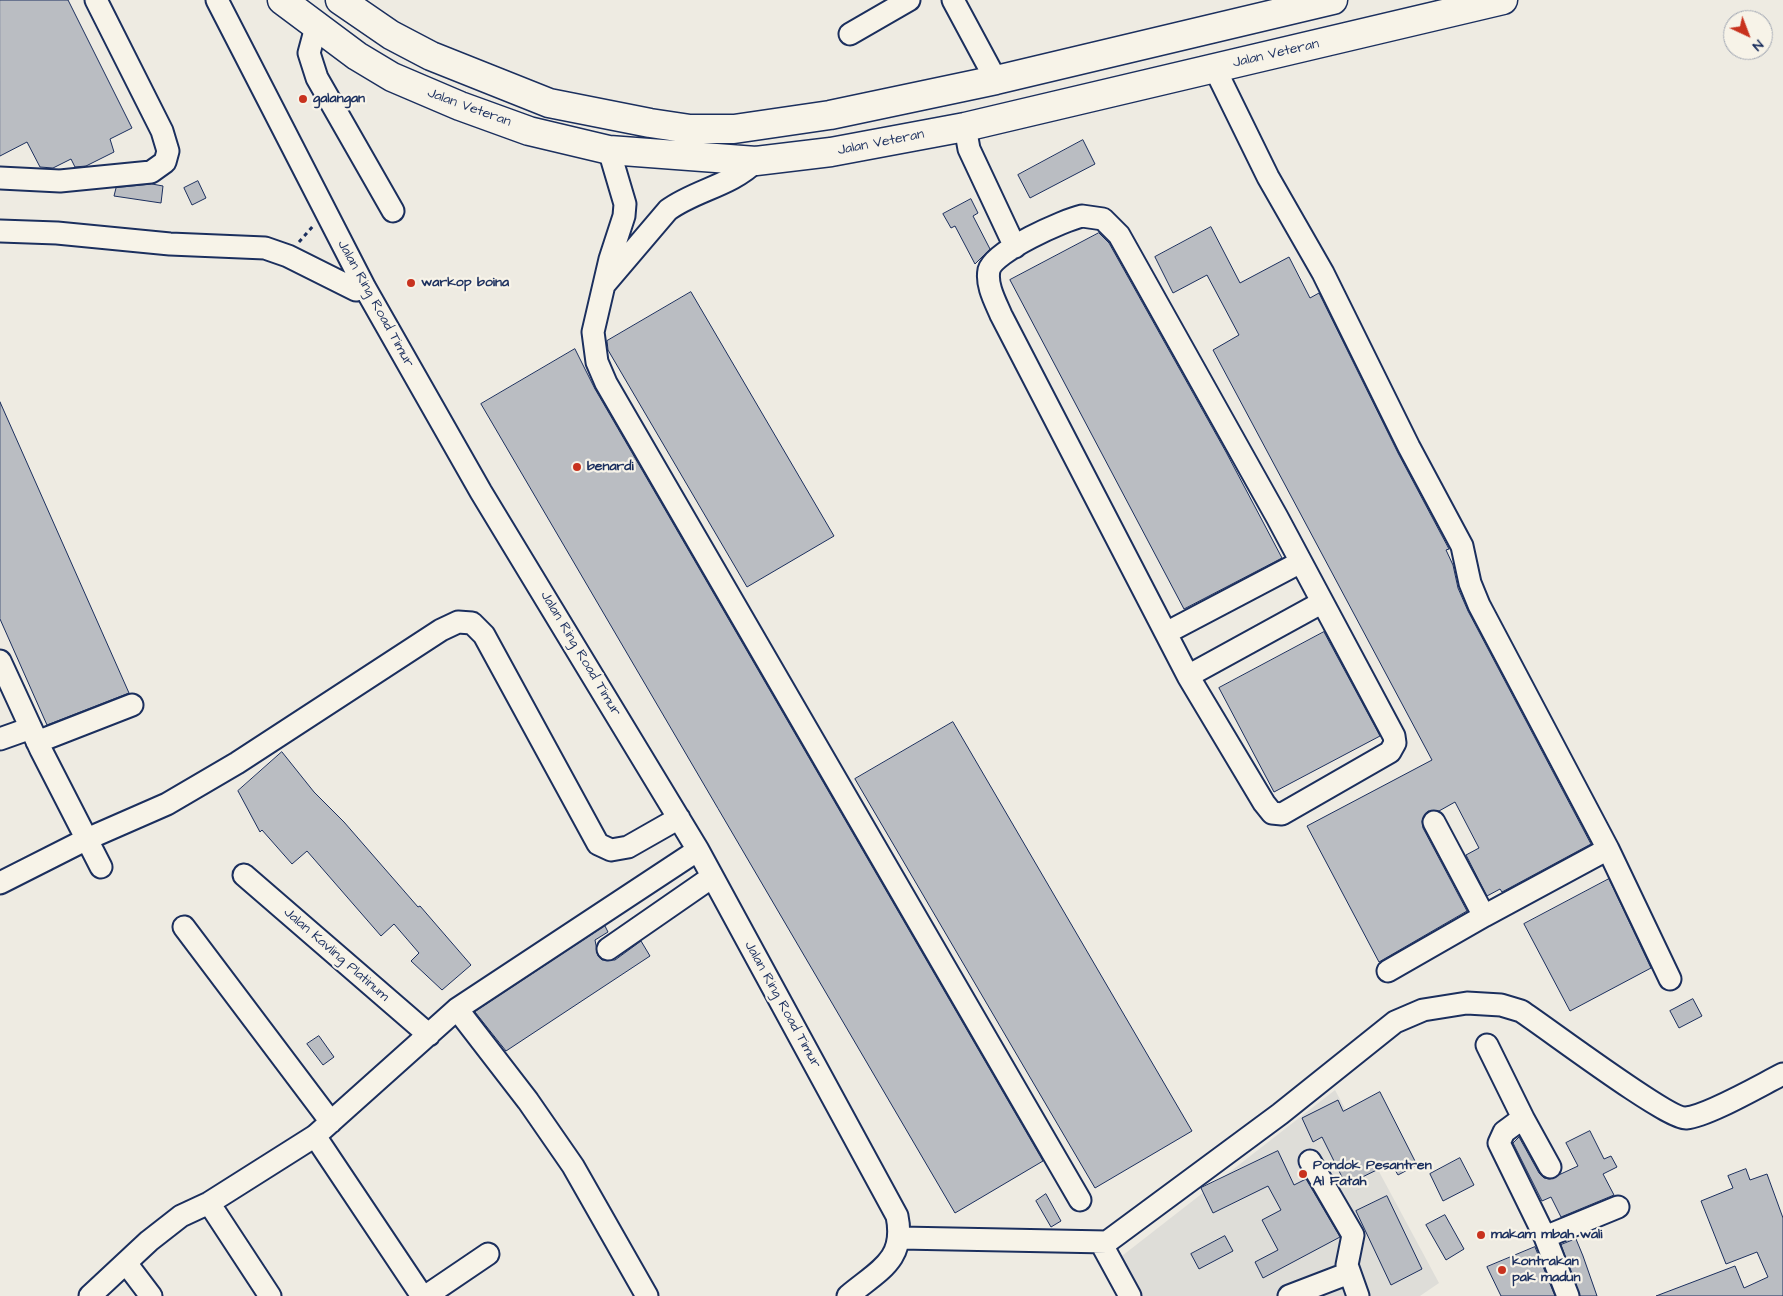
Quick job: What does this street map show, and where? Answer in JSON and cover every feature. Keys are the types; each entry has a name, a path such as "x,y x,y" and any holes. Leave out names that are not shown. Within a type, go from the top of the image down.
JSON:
{"main road":[{"name":"Jalan Veteran","path":"282,0 357,56 423,91 529,130 609,150 756,161 968,139 1216,73 1440,7 1503,0"},
{"path":"340,0 391,34 431,56 549,103 690,129 734,129 830,115 996,80 1333,0"}],"street":[{"path":"0,178 60,180 133,174 151,172 165,162 168,152 162,130 96,0"},
{"name":"Jalan Ring Road Timur","path":"217,0 365,288 481,492 698,850 897,1216 901,1238"},
{"path":"850,34 909,0"},
{"path":"953,0 996,80"},
{"path":"316,27 309,53 317,78 393,212"},
{"path":"1216,73 1268,177 1323,273 1409,447 1462,546 1470,583 1479,605 1608,849 1670,979"},
{"path":"968,139 1015,247"},
{"path":"609,150 623,193 624,216 603,286 593,332 593,347 606,383 1080,1200"},
{"path":"603,286 659,219 679,202 734,178 756,161"},
{"path":"1082,216 1097,218 1112,226 1272,509 1299,563 1391,730 1395,742 1390,752 1288,811 1277,814 1268,808 1188,676 1005,324 990,290 989,271 992,265 1015,247 1070,218 1082,216"},
{"path":"0,231 57,233 170,244 239,245 265,248 288,256 356,290 365,288"},
{"path":"1166,633 1299,563"},
{"path":"1188,676 1321,603"},
{"path":"0,883 87,839 183,795 237,763 441,630 458,622 472,622 484,635 598,844 611,850 628,847 679,818"},
{"path":"0,661 52,773 100,867"},
{"path":"0,739 36,740 132,705"},
{"path":"1434,822 1484,916"},
{"path":"1388,971 1484,916 1608,849"},
{"path":"90,1296 126,1264 148,1241 181,1216 209,1203 315,1136 457,1010 698,850"},
{"name":"Jalan Kavling Platinum","path":"244,875 429,1035"},
{"path":"608,949 712,877"},
{"path":"184,927 331,1122"},
{"path":"848,1296 891,1260 898,1249 901,1238 1101,1243 1112,1240 1147,1215 1395,1022 1423,1010 1467,1003 1501,1005 1521,1011 1656,1105 1681,1118 1703,1113 1783,1074"},
{"path":"457,1010 528,1101 573,1166 647,1296"},
{"path":"1487,1045 1523,1118 1550,1167"},
{"path":"1523,1118 1504,1132 1499,1143 1545,1237 1568,1296"},
{"path":"315,1136 422,1296"},
{"path":"1310,1161 1353,1234 1353,1244 1347,1260 1349,1273 1358,1296"},
{"path":"209,1203 270,1296"},
{"path":"1545,1237 1618,1207"},
{"path":"1101,1243 1130,1296"},
{"path":"426,1296 488,1254"},
{"path":"126,1264 151,1296"},
{"path":"1289,1296 1349,1273"}],"path":[{"path":"288,256 325,211"}],"shaded area":[{"name":"Pondok Pesantren Al Fatah","path":"1335,1090 1439,1283 1420,1296 1137,1296 1118,1259"}],"building":[{"path":"0,0 68,0 132,128 110,139 114,152 86,166 75,167 71,159 53,168 40,167 27,142 0,156"},
{"path":"1083,140 1095,164 1030,198 1018,175"},
{"path":"198,181 206,198 192,205 184,188"},
{"path":"152,184 163,186 161,203 114,196 116,188"},
{"path":"971,199 978,213 973,216 990,249 975,264 955,226 951,228 943,214"},
{"path":"1211,227 1240,283 1289,257 1310,298 1319,293 1398,453 1449,549 1446,550 1453,565 1458,588 1468,611 1591,844 1502,892 1500,889 1487,896 1466,855 1479,848 1455,802 1439,811 1428,811 1422,821 1423,828 1467,911 1379,962 1307,826 1432,760 1213,350 1239,335 1207,275 1173,293 1155,257"},
{"path":"1099,233 1109,243 1226,452 1282,558 1184,609 1010,280"},
{"path":"691,292 834,536 747,587 608,350 607,341"},
{"path":"575,349 595,389 1043,1161 955,1213 481,404"},
{"path":"0,402 129,693 47,725 0,619"},
{"path":"1324,632 1380,736 1274,792 1219,688"},
{"path":"953,722 1192,1131 1095,1188 855,779"},
{"path":"282,752 314,792 344,822 471,965 442,990 411,961 419,953 394,924 381,936 307,851 292,864 262,830 260,832 238,791"},
{"path":"1609,879 1651,968 1570,1011 1524,924"},
{"path":"605,926 608,932 595,940 598,956 602,960 615,960 641,941 650,956 506,1051 475,1012"},
{"path":"1693,999 1702,1016 1679,1028 1670,1011"},
{"path":"319,1036 334,1057 323,1065 307,1044"},
{"path":"1380,1092 1417,1165 1398,1175 1391,1163 1346,1185 1322,1137 1313,1142 1302,1118 1338,1100 1343,1111"},
{"path":"1590,1131 1604,1159 1611,1156 1617,1167 1603,1174 1614,1195 1561,1217 1551,1197 1542,1201 1513,1143 1519,1137 1539,1173 1544,1178 1550,1179 1578,1166 1566,1143"},
{"path":"1278,1151 1294,1185 1306,1179 1340,1237 1263,1278 1255,1262 1278,1250 1262,1220 1281,1210 1268,1186 1213,1213 1201,1188"},
{"path":"1460,1158 1474,1185 1443,1201 1430,1174"},
{"path":"1746,1169 1750,1180 1767,1174 1783,1218 1783,1296 1656,1296 1735,1266 1744,1288 1768,1277 1757,1252 1726,1264 1701,1201 1733,1188 1728,1176"},
{"path":"1046,1194 1061,1221 1051,1227 1036,1201"},
{"path":"1387,1196 1422,1269 1391,1285 1356,1211"},
{"path":"1445,1215 1464,1249 1446,1260 1426,1225"},
{"path":"1225,1236 1233,1251 1199,1269 1191,1254"},
{"path":"1576,1239 1597,1296 1580,1296 1561,1245"},
{"path":"1535,1247 1555,1296 1501,1296 1487,1267"}],"place":[{"name":"galangan","path":"303,99"},
{"name":"warkop boina","path":"411,283"},
{"name":"benardi","path":"577,467"},
{"name":"Pondok Pesantren Al Fatah","path":"1303,1174"},
{"name":"makam mbah wali","path":"1481,1235"},
{"name":"kontrakan pak madun","path":"1502,1270"}]}
